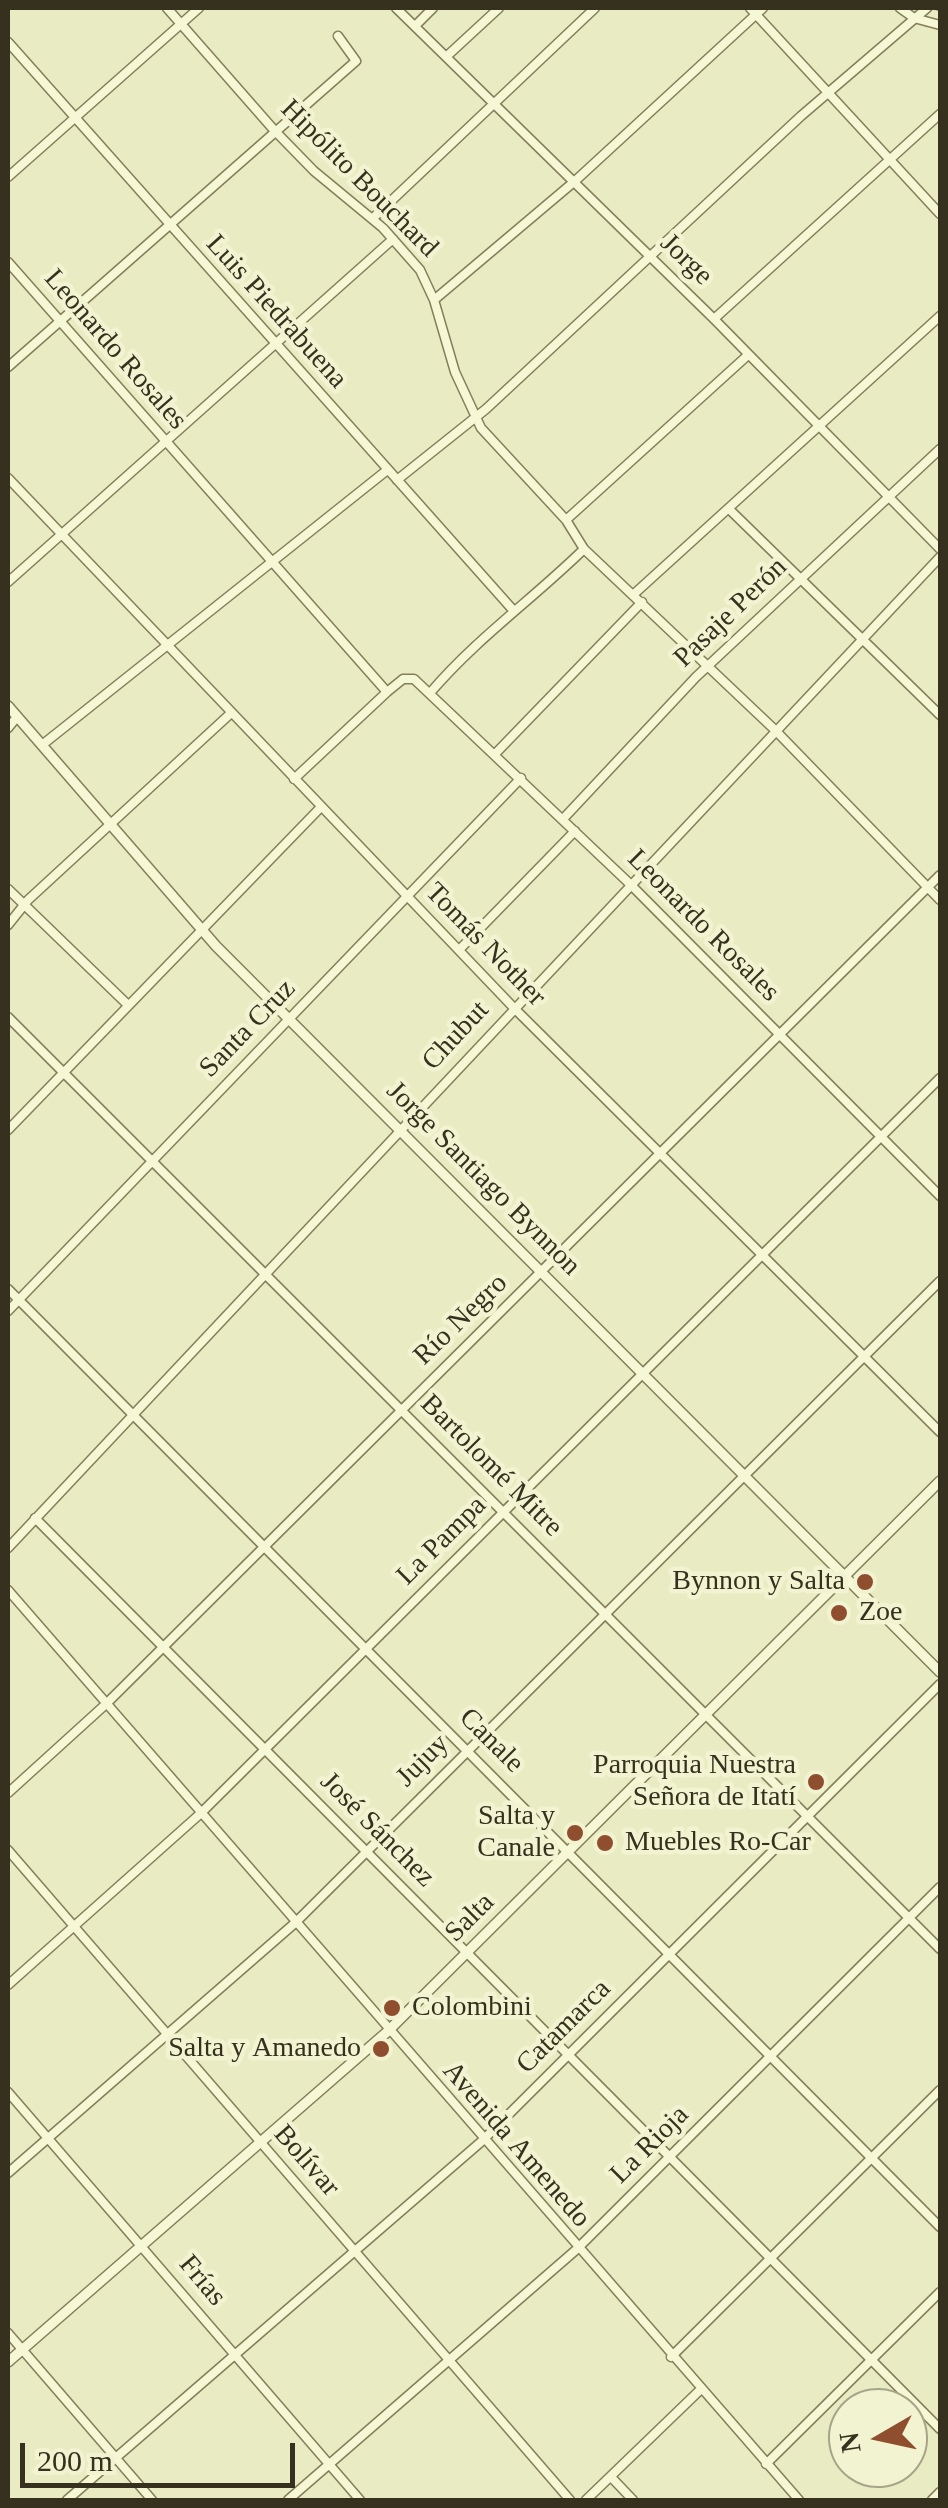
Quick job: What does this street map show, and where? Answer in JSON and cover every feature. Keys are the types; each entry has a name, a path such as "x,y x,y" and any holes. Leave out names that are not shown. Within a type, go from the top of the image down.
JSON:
{"street":[{"name":"Hipólito Bouchard","path":"167,8 274,130 394,239 428,282 451,361 474,416 487,436 566,520 584,549"},
{"path":"8,177 199,8"},
{"name":"Jorge","path":"396,8 714,318 940,549"},
{"path":"415,26 433,8"},
{"path":"447,56 498,8"},
{"path":"372,219 595,8"},
{"path":"900,8 921,13 940,25"},
{"path":"434,300 575,181 757,10 940,214"},
{"path":"397,480 474,416 828,92 921,13"},
{"path":"8,366 356,61 338,36"},
{"name":"Luis Piedrabuena","path":"8,42 513,610"},
{"path":"714,318 940,114"},
{"path":"8,582 394,239"},
{"name":"Leonardo Rosales","path":"8,262 387,692"},
{"path":"634,594 940,316"},
{"path":"566,520 748,355"},
{"name":"Pasaje Perón","path":"563,819 707,666 940,449"},
{"path":"42,745 386,471"},
{"name":"Tomás Nother","path":"8,478 166,648 514,1008 940,1432"},
{"path":"730,509 940,715"},
{"path":"294,779 408,677 430,693 513,610 531,601 584,549 775,730 940,900"},
{"name":"Chubut","path":"8,1548 940,557"},
{"path":"495,754 642,602"},
{"name":"Leonardo Rosales","path":"430,693 630,884 940,1196"},
{"name":"Jorge Santiago Bynnon","path":"8,706 201,929 940,1672"},
{"path":"8,924 230,714"},
{"path":"8,728 18,718"},
{"name":"Santa Cruz","path":"8,1311 521,778"},
{"path":"8,1130 320,808"},
{"path":"459,950 574,830"},
{"name":"Río Negro","path":"8,1792 106,1704 940,875"},
{"path":"8,889 128,1005"},
{"name":"Bartolomé Mitre","path":"8,1016 940,1949"},
{"name":"La Pampa","path":"8,1984 200,1814 940,1078"},
{"name":"Jujuy","path":"8,2173 294,1922 940,1281"},
{"name":"Canale","path":"8,1290 940,2226"},
{"name":"Salta","path":"8,2362 387,2032 940,1481"},
{"name":"José Sánchez","path":"36,1518 940,2429"},
{"name":"Avenida Amenedo","path":"8,1590 387,2032 798,2500"},
{"name":"Catamarca","path":"68,2500 482,2140 809,1819 940,1684"},
{"name":"Bolívar","path":"8,1850 570,2500"},
{"name":"La Rioja","path":"288,2500 577,2249 940,1887"},
{"path":"671,2357 940,2090"},
{"name":"Frías","path":"8,2092 360,2500"},
{"path":"766,2464 940,2292"},
{"path":"8,2332 152,2500"},
{"path":"586,2500 699,2391"},
{"path":"611,2477 632,2500"},
{"path":"932,2500 940,2492"}],"waterway":[{"path":"932,8 940,10"}],"place":[{"name":"Bynnon y Salta","path":"865,1582"},
{"name":"Zoe","path":"839,1613"},
{"name":"Parroquia Nuestra Señora de Itatí","path":"816,1782"},
{"name":"Salta y Canale","path":"575,1833"},
{"name":"Muebles Ro-Car","path":"605,1843"},
{"name":"Colombini","path":"392,2008"},
{"name":"Salta y Amanedo","path":"381,2049"}]}
